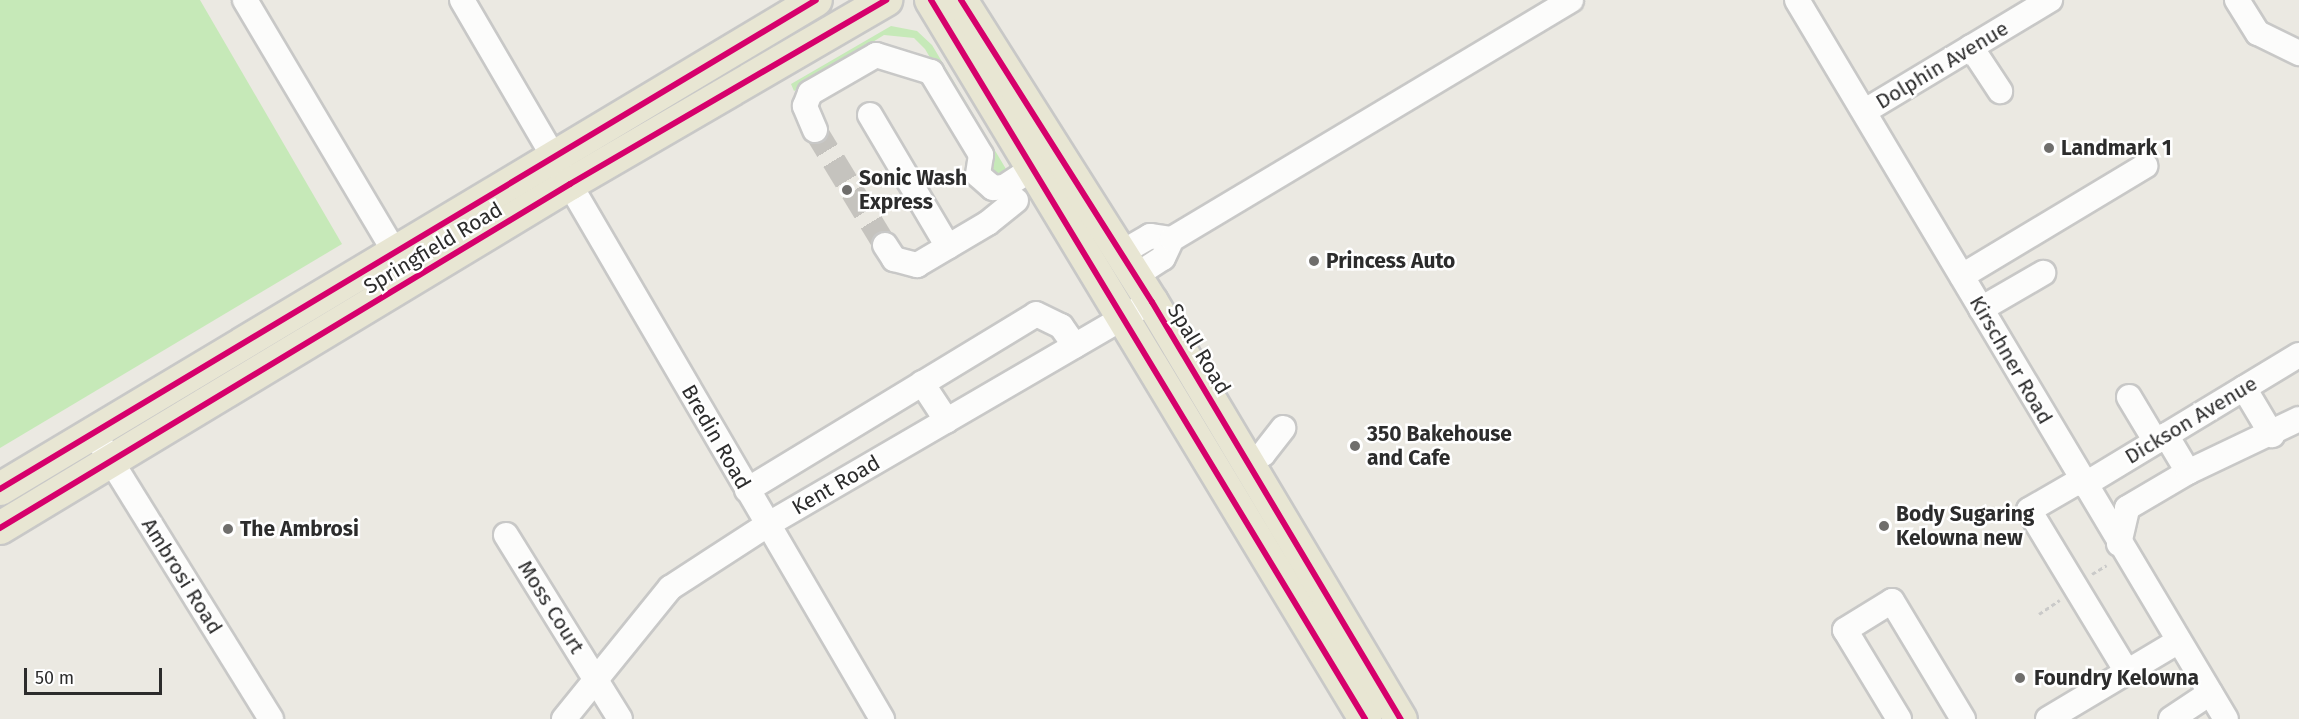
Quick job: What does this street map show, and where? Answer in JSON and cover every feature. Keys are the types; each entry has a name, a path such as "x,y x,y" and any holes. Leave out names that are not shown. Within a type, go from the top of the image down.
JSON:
{"main road":[{"name":"Springfield Road","path":"0,489 396,254 553,154 816,0"},
{"name":"Springfield Road","path":"0,528 570,184 886,0"},
{"path":"931,0 1042,178 1365,719"},
{"name":"Spall Road","path":"971,8 1248,462 1401,719"}],"street":[{"path":"245,0 396,254"},
{"name":"Bredin Road","path":"462,0 882,719"},
{"name":"Kent Road","path":"564,719 670,588 767,525 1124,317 1136,277 1163,258 1172,239 1571,0"},
{"name":"Kirschner Road","path":"1797,0 1865,111 2082,482 2226,719"},
{"name":"Dolphin Avenue","path":"1865,111 2050,0"},
{"path":"2237,0 2258,33 2299,53"},
{"path":"1971,47 2000,91"},
{"path":"815,130 805,106 810,93 869,57 885,57 931,72 981,155 978,175 983,193 994,203 1016,200"},
{"path":"870,115 948,247"},
{"path":"1962,276 2145,166"},
{"path":"978,175 993,188 1042,178"},
{"path":"885,245 894,259 917,265 988,223 1042,178"},
{"path":"1981,309 2043,273"},
{"path":"747,490 1036,314 1061,326 1075,346"},
{"name":"Dickson Avenue","path":"2127,672 2030,510 2161,438 2299,355"},
{"path":"922,383 947,421"},
{"path":"2244,388 2272,435"},
{"path":"2129,397 2188,472"},
{"path":"2119,544 2127,508 2188,472 2272,435 2299,419"},
{"path":"1248,462 1263,454 1283,428"},
{"name":"Ambrosi Road","path":"94,433 271,719"},
{"name":"Moss Court","path":"506,535 620,719"},
{"path":"1899,719 1845,630 1892,601 1964,719"},
{"path":"2048,719 2179,641"},
{"path":"2171,719 2210,693"}],"path":[{"path":"2088,577 2107,565"},
{"path":"2039,614 2066,595"}],"green space":[{"path":"0,0 200,0 342,244 0,448"},
{"path":"891,26 917,31 932,45 1006,169 994,176 990,169 993,165 925,49 914,38 884,35 794,91 791,84"}],"tunnel":[{"path":"815,130 885,245"}],"cycle path":[{"path":"0,489 816,0"},
{"path":"0,528 570,184 886,0"},
{"path":"931,0 1365,719"},
{"path":"961,0 1152,302 1401,719"}],"place":[{"name":"Landmark 1","path":"2049,148"},
{"name":"Sonic Wash Express","path":"847,190"},
{"name":"Princess Auto","path":"1314,261"},
{"name":"350 Bakehouse and Cafe","path":"1355,446"},
{"name":"Body Sugaring Kelowna new","path":"1884,526"},
{"name":"The Ambrosi","path":"228,529"},
{"name":"Foundry Kelowna","path":"2020,678"}]}
